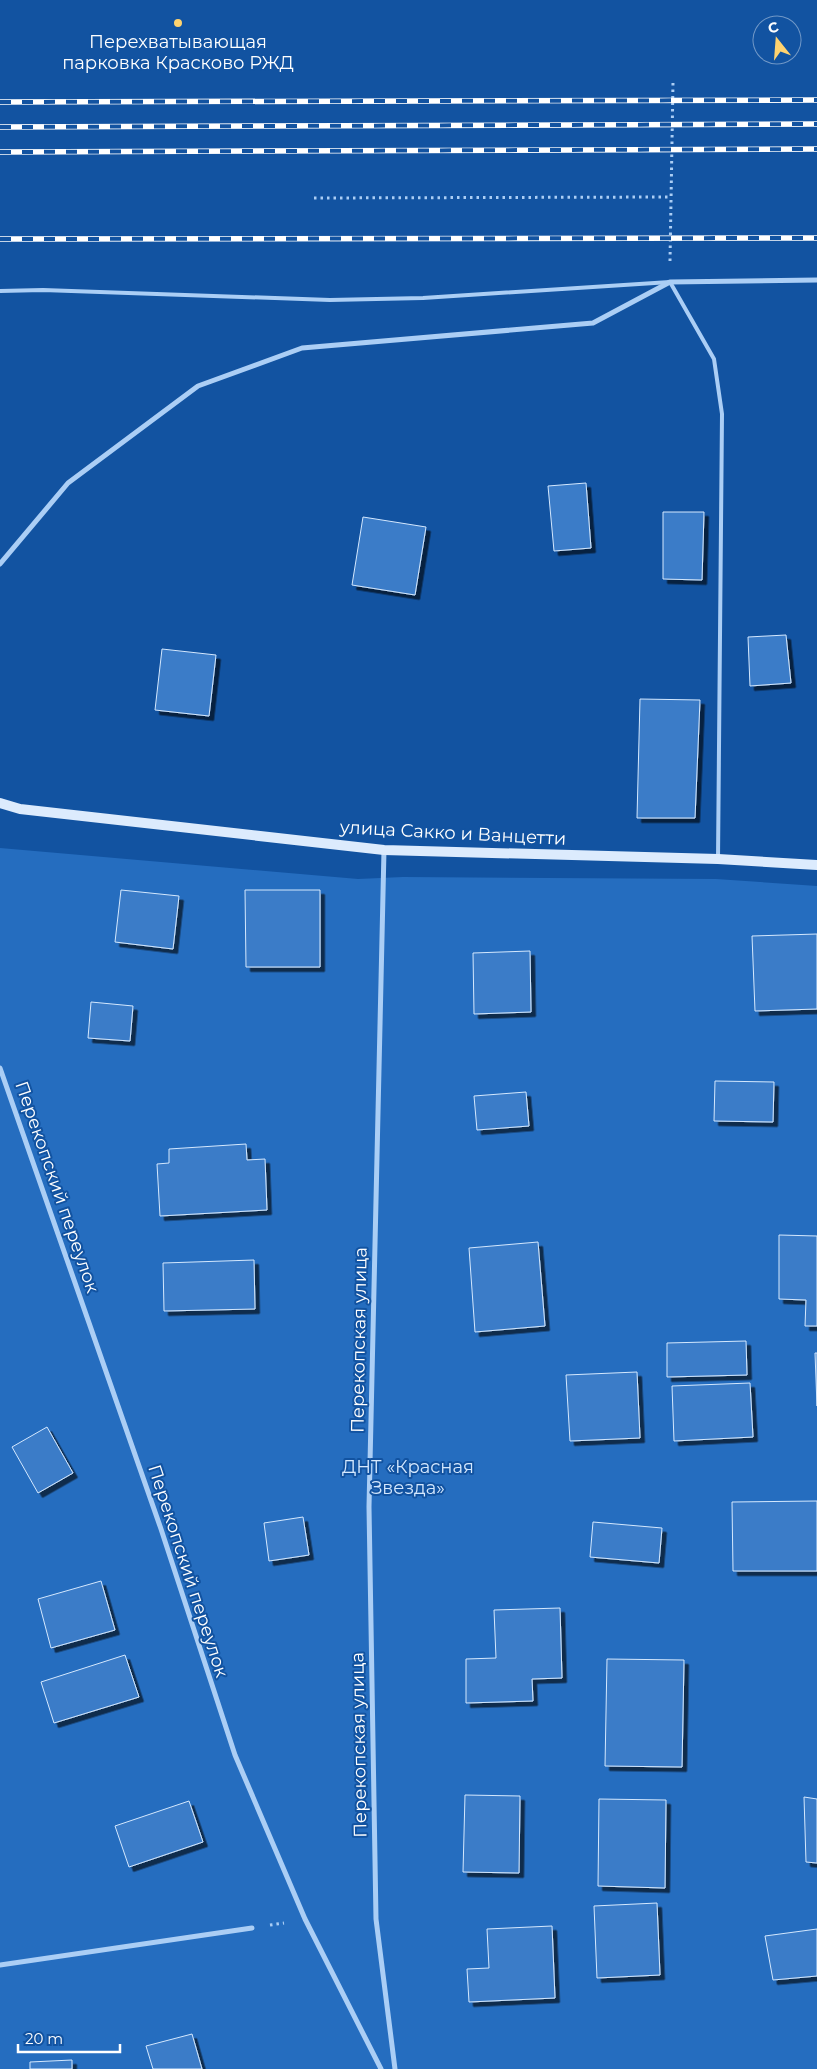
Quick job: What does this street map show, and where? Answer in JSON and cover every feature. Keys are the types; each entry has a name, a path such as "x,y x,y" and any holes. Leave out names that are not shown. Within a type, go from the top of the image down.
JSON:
{"main road":[{"name":"улица Сакко и Ванцетти","path":"0,803 20,809 384,850 718,859 817,866"}],"street":[{"path":"0,564 68,483 198,386 302,348 593,323 670,282 817,280"},
{"name":"Перекопская улица","path":"384,850 369,1507 376,1919 395,2069"},
{"name":"Перекопский переулок","path":"0,1068 158,1520 235,1756 305,1920 381,2069"},
{"path":"0,1965 252,1928"}],"lane":[{"path":"0,291 43,290 330,300 423,298 670,282 714,359 722,414 718,859"}],"path":[{"path":"670,282 673,82"},
{"path":"314,198 670,197"},
{"path":"252,1928 305,1920"}],"green space":[{"name":"ДНТ «Красная Звезда»","path":"0,848 358,879 403,877 716,879 817,886 817,2069 0,2069"}],"building":[{"path":"586,483 591,548 554,551 548,486"},
{"path":"663,512 704,512 702,580 663,579"},
{"path":"363,517 426,527 415,595 352,585"},
{"path":"786,635 791,683 750,686 748,637"},
{"path":"162,649 216,655 209,716 155,710"},
{"path":"640,699 700,700 695,818 637,818"},
{"path":"121,890 179,896 173,949 115,942"},
{"path":"245,890 320,890 320,967 246,967"},
{"path":"817,934 817,1009 755,1011 752,936"},
{"path":"530,951 531,1012 474,1014 473,953"},
{"path":"91,1002 133,1006 130,1041 88,1038"},
{"path":"715,1081 774,1082 773,1122 714,1121"},
{"path":"526,1092 529,1126 477,1130 474,1096"},
{"path":"246,1144 247,1160 265,1159 267,1210 160,1216 157,1164 169,1163 169,1149"},
{"path":"779,1235 817,1236 817,1326 805,1326 806,1300 779,1299"},
{"path":"538,1242 545,1326 475,1332 469,1248"},
{"path":"254,1260 255,1309 164,1311 163,1263"},
{"path":"746,1341 747,1375 667,1377 667,1343"},
{"path":"815,1353 817,1353 817,1406"},
{"path":"637,1372 640,1438 570,1441 566,1375"},
{"path":"750,1383 753,1437 674,1441 672,1386"},
{"path":"47,1427 73,1473 38,1493 12,1447"},
{"path":"817,1501 817,1571 733,1571 732,1502"},
{"path":"303,1517 309,1555 269,1561 264,1523"},
{"path":"593,1522 662,1528 659,1563 590,1557"},
{"path":"101,1581 115,1630 51,1648 38,1599"},
{"path":"560,1608 562,1678 532,1679 533,1701 466,1703 466,1659 496,1658 494,1610"},
{"path":"125,1655 139,1697 54,1723 41,1682"},
{"path":"607,1659 684,1660 682,1767 605,1766"},
{"path":"465,1795 520,1796 519,1873 463,1872"},
{"path":"804,1797 817,1799 817,1863 806,1862"},
{"path":"599,1799 666,1800 665,1888 598,1886"},
{"path":"189,1801 203,1842 129,1867 115,1826"},
{"path":"657,1903 660,1975 597,1978 594,1906"},
{"path":"552,1926 555,1998 469,2002 467,1969 489,1968 487,1929"},
{"path":"817,1929 817,1976 773,1980 765,1936"},
{"path":"192,2034 202,2069 153,2069 146,2046"},
{"path":"72,2060 72,2069 30,2069 30,2062"}],"railway":[{"path":"0,102 817,100"},
{"path":"0,127 817,124"},
{"path":"0,152 817,149"},
{"path":"0,239 817,238"}],"place":[{"name":"Перехватывающая парковка Красково РЖД","path":"178,23"}]}
